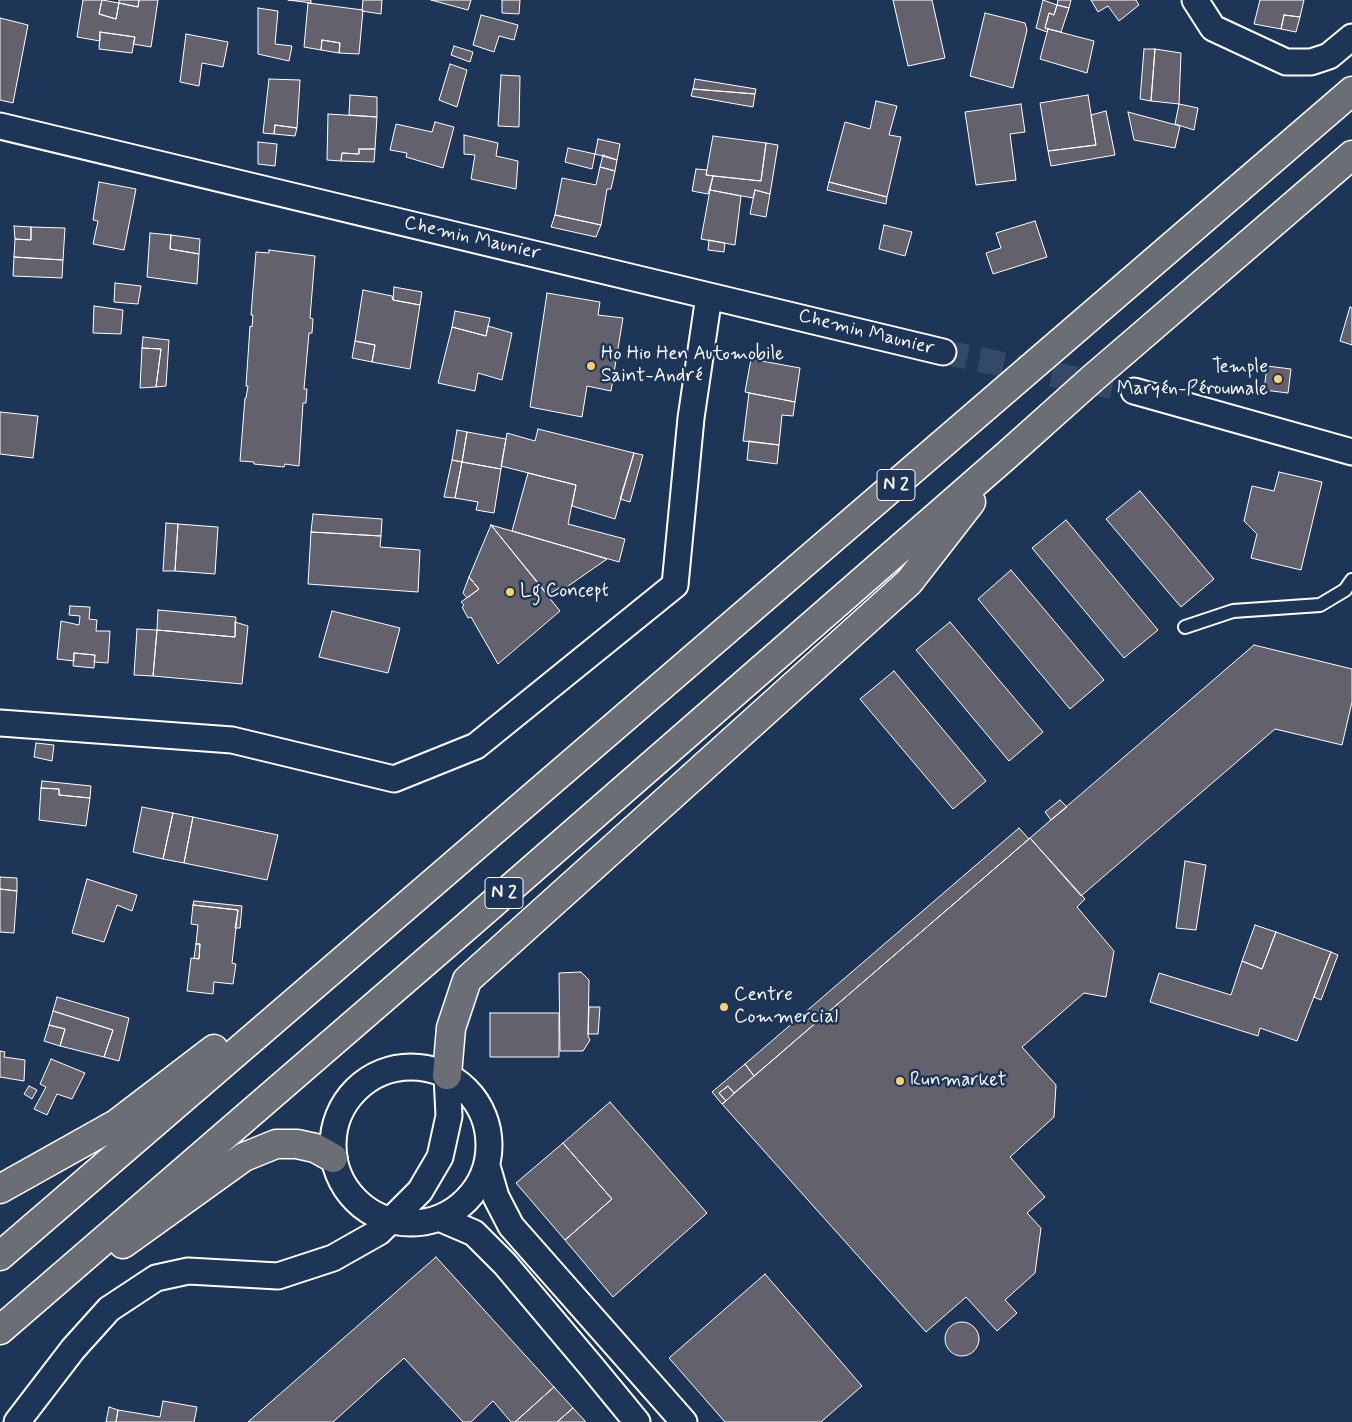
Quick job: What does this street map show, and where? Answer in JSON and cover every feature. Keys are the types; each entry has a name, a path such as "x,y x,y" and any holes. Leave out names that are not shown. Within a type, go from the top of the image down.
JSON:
{"highway":[{"name":"N 2","path":"0,1256 1352,91"},
{"name":"N 2","path":"0,1331 466,927 1093,378 1352,155"},
{"path":"448,1075 450,1028 467,980 909,582 1007,455"},
{"path":"0,1189 116,1124 438,878"},
{"path":"0,1331 244,1158 276,1144 297,1144 315,1148 333,1158"}],"street":[{"path":"1195,0 1213,28 1286,62 1311,62 1329,56 1352,37"},
{"name":"Chemin Maunier","path":"0,126 943,352"},
{"path":"0,723 232,740 394,779 476,746 675,585 692,418 709,296"},
{"path":"1134,390 1352,452"},
{"path":"487,1166 476,1188 460,1206 439,1218 415,1224 390,1221 370,1212 352,1198 340,1180 333,1158 332,1133 340,1109 354,1089 375,1074 398,1066 423,1067 448,1075 460,1083 476,1102 486,1120 489,1142 487,1166 496,1197 511,1226 684,1422"},
{"path":"17,1422 73,1349 109,1309 156,1278 188,1271 278,1276 333,1258 379,1232 420,1190 440,1157 449,1116 448,1075"},
{"path":"439,1218 474,1233 505,1264 636,1422"}],"lane":[{"path":"1185,627 1233,610 1320,605 1345,590 1352,580"}],"building":[{"path":"83,0 102,0 99,14 116,19 119,3 138,7 139,0 158,0 151,47 133,44 135,37 100,32 100,41 77,37"},
{"path":"102,0 119,3 116,19 99,14"},
{"path":"119,0 139,0 138,7 119,3"},
{"path":"288,0 311,0 311,3"},
{"path":"363,0 382,0 381,14 362,11"},
{"path":"431,0 471,0 468,10"},
{"path":"502,0 520,0 519,14 502,13"},
{"path":"893,0 932,0 945,58 908,66"},
{"path":"1043,0 1057,5 1054,15 1049,13 1045,28 1048,29 1047,32 1036,28"},
{"path":"1058,0 1071,0 1069,8 1057,5"},
{"path":"1091,0 1136,0 1139,5 1119,21 1108,6 1098,12"},
{"path":"1260,0 1304,0 1300,17 1284,15 1281,29 1254,24"},
{"path":"308,3 363,10 359,54 339,53 340,43 322,40 321,50 304,47"},
{"path":"1057,5 1069,8 1061,32 1045,28 1049,13 1054,15"},
{"path":"258,8 278,11 275,44 292,46 289,61 258,54"},
{"path":"985,13 1025,23 1027,30 1013,88 970,76"},
{"path":"481,15 518,25 514,40 499,36 494,52 473,45"},
{"path":"1284,15 1300,17 1296,32 1281,29"},
{"path":"0,18 28,25 13,103 0,100"},
{"path":"1048,29 1094,41 1087,73 1040,59"},
{"path":"100,32 135,37 132,53 99,49"},
{"path":"186,34 228,42 223,67 202,63 199,86 180,82"},
{"path":"322,40 340,43 339,53 321,50"},
{"path":"454,46 473,52 470,62 451,55"},
{"path":"1144,49 1155,49 1151,101 1140,99"},
{"path":"1155,49 1181,53 1179,104 1151,101"},
{"path":"450,64 467,70 457,107 439,100"},
{"path":"501,75 520,76 519,127 498,126"},
{"path":"269,79 300,80 297,128 275,125 274,134 263,133"},
{"path":"695,79 756,89 755,94 693,89"},
{"path":"693,89 755,94 753,107 691,96"},
{"path":"350,95 377,97 377,117 349,115"},
{"path":"1088,95 1096,145 1048,151 1040,103"},
{"path":"876,101 897,106 889,135 901,137 887,197 829,182 845,122 870,129"},
{"path":"1021,104 1025,132 1010,134 1016,180 976,185 965,112"},
{"path":"1179,104 1198,108 1194,130 1175,124"},
{"path":"1106,111 1115,155 1051,166 1048,151 1096,145 1091,115"},
{"path":"1128,112 1180,126 1175,148 1134,140"},
{"path":"328,114 377,117 375,149 359,149 359,154 342,153 341,161 327,160"},
{"path":"435,122 454,127 443,168 406,157 407,153 390,150 396,124 432,132"},
{"path":"275,125 297,128 295,136 274,134"},
{"path":"464,135 498,143 496,156 518,161 516,189 471,179 475,155 464,154"},
{"path":"713,136 766,143 761,181 706,175"},
{"path":"598,139 620,144 617,160 595,154"},
{"path":"258,142 277,144 275,166 258,164"},
{"path":"766,143 778,145 770,194 755,190 753,198 710,190 713,176 761,181"},
{"path":"568,148 595,154 592,169 565,162"},
{"path":"359,149 375,149 374,162 341,161 342,153 359,154"},
{"path":"603,155 617,160 615,171 600,167"},
{"path":"600,167 615,171 611,189 607,189 601,225 555,215 562,178 596,185"},
{"path":"696,169 707,170 706,175 713,176 708,194 692,191"},
{"path":"99,182 136,189 124,250 93,244 98,221 93,220"},
{"path":"829,182 887,197 886,204 827,190"},
{"path":"710,190 741,196 735,245 701,239"},
{"path":"755,190 770,194 766,217 750,214"},
{"path":"555,215 601,225 596,237 551,227"},
{"path":"1035,221 1047,257 993,274 986,253 1001,248 996,233"},
{"path":"884,225 912,232 905,256 879,249"},
{"path":"14,226 31,227 31,240 15,239"},
{"path":"31,227 65,228 63,260 14,257 15,239 31,240"},
{"path":"150,233 171,235 170,249 199,254 197,284 147,277"},
{"path":"171,235 200,239 199,254 170,249"},
{"path":"709,240 725,243 724,252 708,250"},
{"path":"269,250 315,256 310,318 313,319 312,333 309,333 304,389 307,389 306,403 303,403 299,466 285,464 284,467 240,461 245,398 248,386 246,386 250,326 252,327 253,315 251,315 256,252 269,253"},
{"path":"14,257 63,260 62,278 13,276"},
{"path":"115,283 141,286 138,304 114,302"},
{"path":"394,287 422,292 420,305 393,300"},
{"path":"363,290 392,296 393,300 420,305 410,369 372,362 375,345 355,341"},
{"path":"547,293 600,302 598,315 623,318 611,391 587,386 582,417 530,407"},
{"path":"94,306 123,310 121,334 93,333"},
{"path":"1350,307 1352,308 1352,345 1340,341"},
{"path":"455,311 490,318 486,336 452,327"},
{"path":"488,326 512,333 502,380 478,373 475,391 438,383 452,327 486,336"},
{"path":"143,337 169,340 166,386 156,387 161,349 142,348"},
{"path":"355,341 375,345 372,362 352,358"},
{"path":"142,348 161,349 156,387 140,388"},
{"path":"751,359 800,368 795,402 745,392"},
{"name":"Temple Maryén-Péroumale","path":"1267,366 1291,369 1288,393 1264,390"},
{"path":"749,393 795,402 793,416 782,415 779,445 743,441"},
{"path":"0,412 38,416 33,458 0,454"},
{"path":"538,429 634,453 615,519 572,506 576,485 501,466 507,433 535,441"},
{"path":"457,430 467,432 462,462 452,460"},
{"path":"467,432 506,439 501,469 462,462"},
{"path":"749,441 779,445 777,464 747,460"},
{"path":"634,453 643,455 630,502 620,499"},
{"path":"452,460 462,462 455,498 444,497"},
{"path":"462,462 501,469 494,513 476,510 478,502 455,498"},
{"path":"1279,472 1322,482 1301,570 1251,558 1257,534 1244,521 1252,486 1274,491"},
{"path":"528,473 576,485 568,524 625,539 619,562 512,531"},
{"path":"1140,491 1214,579 1181,607 1106,519"},
{"path":"313,514 382,519 381,536 311,532"},
{"path":"1066,520 1158,630 1124,658 1032,548"},
{"path":"166,523 178,524 175,571 163,571"},
{"path":"178,524 218,527 215,574 175,571"},
{"path":"491,525 607,559 561,591 559,588 548,595"},
{"name":"Lg Concept","path":"491,525 560,611 498,664 471,617 468,618 462,607 464,605 461,602 479,589 469,577"},
{"path":"311,532 381,536 380,547 420,550 418,592 308,584"},
{"path":"1011,570 1104,680 1070,709 978,599"},
{"path":"469,577 479,589 467,598 463,593"},
{"path":"70,606 90,607 89,619 97,620 96,631 110,631 108,663 94,662 95,655 74,653 74,661 57,659 61,621 79,625 80,616 69,615"},
{"path":"158,610 236,617 235,637 157,630"},
{"path":"332,611 400,628 388,673 319,657"},
{"path":"235,622 248,626 242,684 153,676 157,630 235,637"},
{"path":"950,622 1043,732 1009,761 916,650"},
{"path":"137,629 157,630 153,676 134,675"},
{"path":"1254,645 1352,669 1352,702 1342,745 1275,729 1081,896 1030,838"},
{"path":"74,653 95,655 94,668 73,666"},
{"path":"894,671 986,781 953,809 860,699"},
{"path":"36,743 54,745 52,761 34,757"},
{"path":"42,781 91,786 90,798 59,795 59,789 41,788"},
{"path":"41,788 59,789 59,795 90,798 86,826 39,820"},
{"path":"1060,800 1067,807 1051,820 1045,812"},
{"path":"142,807 173,813 163,859 133,852"},
{"path":"173,813 193,817 184,863 163,859"},
{"path":"193,817 278,835 267,880 184,863"},
{"path":"1019,828 1029,839 754,1076 745,1064"},
{"name":"Runmarket","path":"1030,838 1085,899 1077,907 1114,951 1106,997 1084,993 1022,1047 1056,1085 1054,1117 1010,1157 1045,1197 1027,1213 1041,1228 1035,1273 1005,1300 1017,1313 997,1331 966,1297 926,1332 722,1104"},
{"path":"1185,861 1206,865 1196,930 1176,928"},
{"path":"0,877 17,878 17,891 0,889"},
{"path":"87,879 137,895 132,911 117,905 104,942 72,933"},
{"path":"0,889 17,891 14,933 0,932"},
{"path":"194,901 242,906 240,928 235,928 238,910 193,905"},
{"path":"193,905 238,910 232,963 236,964 233,984 214,982 213,994 187,991 191,958 199,959 200,944 196,944 198,925 191,924"},
{"path":"1255,925 1276,932 1262,969 1242,961"},
{"path":"1276,932 1331,952 1297,1041 1260,1028 1258,1036 1150,1002 1159,973 1231,995 1242,961 1262,969"},
{"path":"196,944 200,944 199,959 194,958"},
{"path":"1331,952 1338,955 1321,1000 1314,997"},
{"path":"581,972 589,980 588,1036 590,1040 583,1051 560,1051 559,973"},
{"path":"57,997 129,1018 119,1061 104,1057 113,1030 53,1011"},
{"path":"589,1007 600,1007 598,1034 588,1034"},
{"path":"53,1011 113,1030 104,1057 60,1046 65,1029 49,1025"},
{"path":"490,1013 559,1013 559,1057 490,1057"},
{"path":"49,1025 65,1029 60,1046 44,1041"},
{"path":"0,1051 5,1052 4,1057 25,1060 24,1081 0,1077"},
{"path":"51,1059 85,1073 72,1099 57,1094 47,1115 34,1109 46,1087 40,1084"},
{"path":"745,1064 754,1076 734,1093 728,1086 719,1093 726,1101 722,1104 712,1092"},
{"path":"29,1086 37,1090 32,1099 24,1094"},
{"path":"728,1086 734,1093 726,1101 719,1093"},
{"path":"610,1102 707,1213 613,1297 565,1240 612,1199 563,1143"},
{"path":"563,1143 612,1199 565,1240 516,1183"},
{"path":"436,1257 554,1387 515,1422 511,1422 493,1401 471,1422 463,1422 404,1358 333,1422 248,1422"},
{"path":"765,1274 862,1386 821,1422 725,1422 669,1358"},
{"path":"962,1322 969,1323 974,1327 978,1332 978,1346 974,1351 969,1355 962,1356 955,1355 950,1351 946,1346 945,1339 946,1332 950,1327 955,1323"},
{"path":"554,1387 573,1408 557,1422 515,1422"},
{"path":"163,1401 197,1407 194,1422 116,1422 118,1410 160,1417"},
{"path":"109,1407 118,1410 116,1422 106,1422"},
{"path":"573,1408 586,1422 557,1422"}],"tunnel":[{"path":"943,352 1134,391"}],"place":[{"name":"Ho Hio Hen Automobile Saint-André","path":"591,366"},
{"name":"Temple Maryén-Péroumale","path":"1278,379"},
{"name":"Lg Concept","path":"510,592"},
{"name":"Centre Commercial","path":"724,1007"},
{"name":"Runmarket","path":"900,1081"}]}
